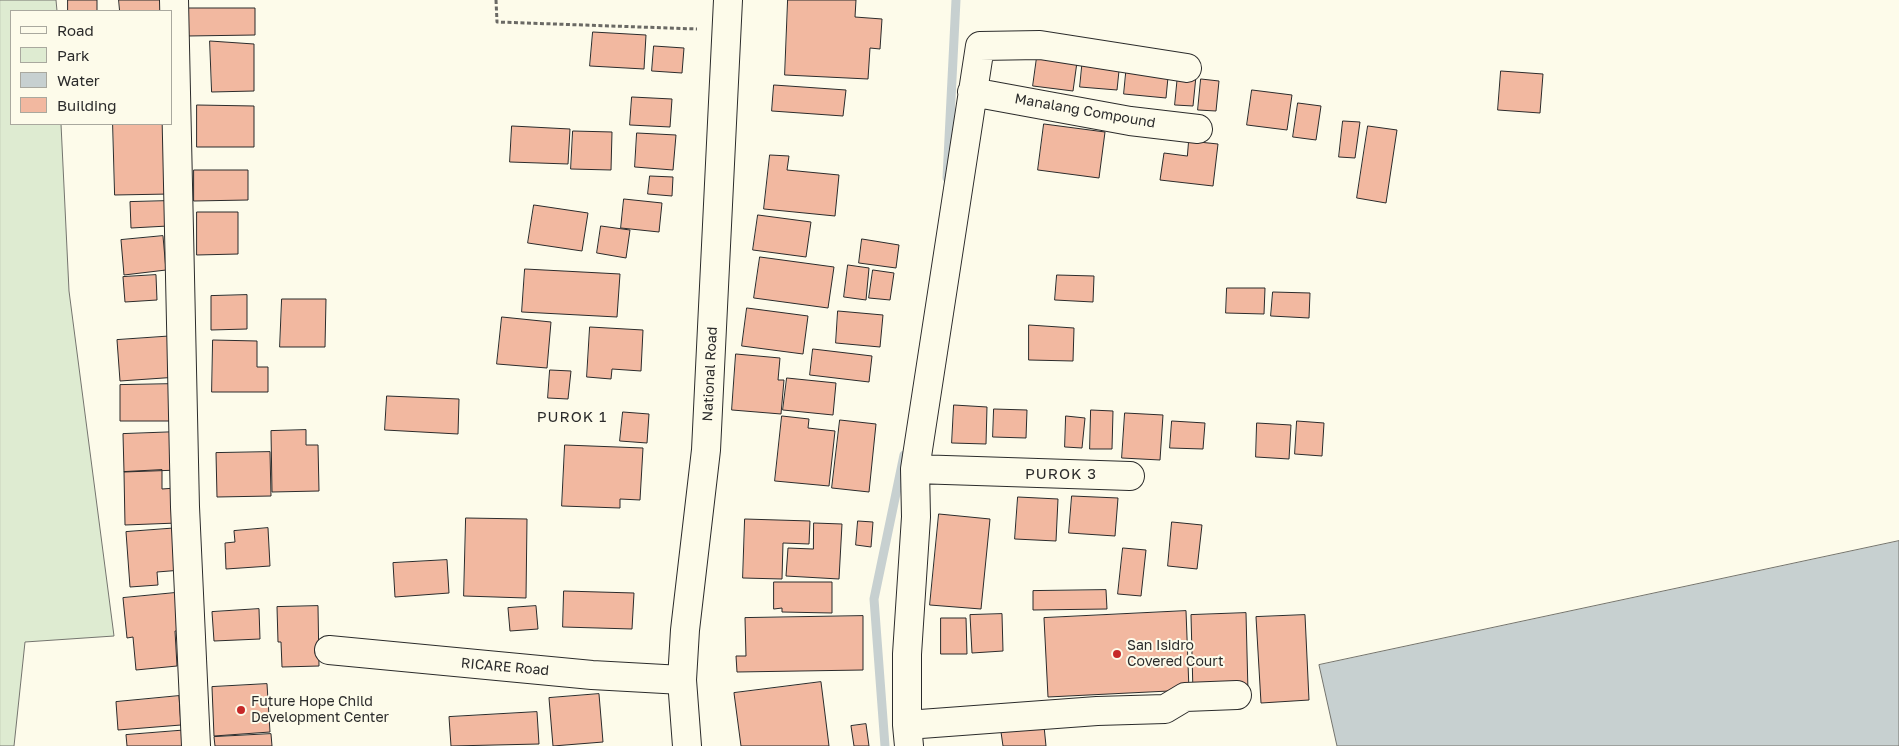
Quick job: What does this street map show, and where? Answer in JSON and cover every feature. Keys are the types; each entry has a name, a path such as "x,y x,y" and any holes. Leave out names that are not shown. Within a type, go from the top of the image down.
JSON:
{"street":[{"path":"174,0 185,507 196,746"},
{"name":"National Road","path":"687,746 682,680 686,621 706,450 728,0"},
{"path":"1187,68 1040,45 980,46 915,470 916,517 908,654 908,735 1097,711 1165,709 1185,697 1237,695"},
{"name":"Manalang Compound","path":"972,92 1130,121 1198,129"},
{"path":"915,470 1130,476"},
{"name":"RICARE Road","path":"329,650 592,675 682,680"}],"path":[{"path":"496,0 497,22 727,31"}],"green space":[{"path":"0,0 56,0 57,10 10,10 10,125 61,125 69,291 114,636 25,642 14,746 0,746"}],"water":[{"path":"1899,541 1899,746 1337,746 1319,665"}],"building":[{"path":"68,0 97,0 97,10 68,10"},
{"path":"119,0 165,0 165,10 120,10"},
{"path":"788,0 856,0 855,17 882,19 880,49 870,48 868,79 785,75"},
{"path":"188,8 255,8 255,35 188,36"},
{"path":"593,32 646,35 644,69 590,66"},
{"path":"210,41 254,44 254,91 212,92"},
{"path":"654,46 684,48 682,73 652,71"},
{"path":"1037,57 1077,62 1073,91 1033,86"},
{"path":"1083,57 1120,61 1117,90 1080,87"},
{"path":"1127,63 1169,67 1166,98 1124,94"},
{"path":"1501,71 1543,74 1540,113 1498,110"},
{"path":"1178,74 1196,76 1193,106 1175,105"},
{"path":"1201,79 1219,81 1216,111 1198,110"},
{"path":"774,85 846,90 843,116 772,111"},
{"path":"1252,90 1292,95 1287,130 1247,125"},
{"path":"632,97 672,99 670,127 630,125"},
{"path":"1298,103 1321,106 1316,140 1293,137"},
{"path":"197,105 254,106 254,147 197,147"},
{"path":"1343,121 1360,122 1355,158 1339,157"},
{"path":"1044,124 1105,132 1099,178 1038,170"},
{"path":"113,125 169,125 170,194 115,195"},
{"path":"512,126 570,129 568,164 510,162"},
{"path":"1368,126 1397,130 1386,203 1357,198"},
{"path":"573,131 612,132 611,170 571,169"},
{"path":"637,133 676,135 673,170 635,167"},
{"path":"1189,141 1218,144 1213,186 1160,180 1164,153 1187,156"},
{"path":"770,155 789,156 787,170 839,175 835,216 764,209"},
{"path":"194,170 248,170 248,200 194,201"},
{"path":"650,176 673,177 672,196 648,194"},
{"path":"624,199 662,203 659,232 621,228"},
{"path":"168,201 168,226 131,228 130,202"},
{"path":"534,205 588,213 582,251 528,243"},
{"path":"197,212 238,212 238,254 197,255"},
{"path":"758,215 811,222 806,257 753,250"},
{"path":"601,226 630,230 626,258 597,253"},
{"path":"163,236 166,270 124,275 121,240"},
{"path":"862,239 899,245 896,268 859,263"},
{"path":"760,257 834,267 828,308 754,298"},
{"path":"848,265 869,268 866,300 844,297"},
{"path":"525,269 620,274 617,317 522,312"},
{"path":"873,270 894,273 890,300 869,298"},
{"path":"156,275 157,300 125,302 123,277"},
{"path":"1057,275 1094,276 1093,302 1055,300"},
{"path":"1227,288 1265,288 1264,314 1226,313"},
{"path":"1273,292 1310,293 1309,318 1271,316"},
{"path":"247,295 247,329 211,330 211,296"},
{"path":"282,299 326,299 325,347 280,347"},
{"path":"747,308 808,316 803,354 742,346"},
{"path":"838,311 883,315 880,347 836,343"},
{"path":"502,317 551,322 547,368 497,364"},
{"path":"1029,325 1074,328 1073,361 1029,360"},
{"path":"590,327 643,330 641,371 612,369 611,379 587,377"},
{"path":"175,336 178,377 120,381 117,340"},
{"path":"213,340 257,341 257,367 268,367 268,392 212,392"},
{"path":"813,349 872,356 869,382 810,375"},
{"path":"736,354 780,358 778,380 784,380 781,414 732,410"},
{"path":"550,370 571,371 568,399 548,398"},
{"path":"787,378 836,383 833,415 783,410"},
{"path":"175,384 175,421 120,421 120,385"},
{"path":"387,396 459,399 458,434 385,430"},
{"path":"954,405 987,407 986,444 952,443"},
{"path":"994,409 1027,410 1026,438 993,437"},
{"path":"1091,410 1113,411 1112,449 1090,449"},
{"path":"623,412 649,414 647,443 620,441"},
{"path":"1125,413 1163,415 1160,460 1122,458"},
{"path":"782,416 809,419 808,428 835,431 829,486 775,481"},
{"path":"1066,416 1085,418 1082,448 1065,447"},
{"path":"840,420 876,424 869,492 832,488"},
{"path":"1172,421 1205,423 1203,449 1170,448"},
{"path":"1297,421 1324,423 1322,456 1295,454"},
{"path":"1257,423 1291,425 1289,459 1256,457"},
{"path":"306,430 306,445 318,445 319,491 272,492 271,431"},
{"path":"178,432 179,470 124,472 123,434"},
{"path":"565,445 643,448 640,500 620,499 620,508 562,506"},
{"path":"270,452 271,496 217,497 216,453"},
{"path":"162,470 162,489 176,488 177,523 125,525 124,472"},
{"path":"1072,496 1118,498 1115,536 1069,533"},
{"path":"1018,497 1058,499 1056,541 1015,539"},
{"path":"939,514 990,519 981,609 930,605"},
{"path":"466,518 527,519 526,598 464,596"},
{"path":"745,519 810,521 809,544 783,543 782,579 743,578"},
{"path":"858,521 873,522 871,547 856,545"},
{"path":"1172,522 1202,525 1197,569 1168,566"},
{"path":"814,523 842,524 839,579 786,576 788,548 813,549"},
{"path":"179,528 182,570 157,572 158,585 130,587 126,532"},
{"path":"268,528 270,566 226,569 225,543 235,542 234,531"},
{"path":"1123,548 1146,550 1141,596 1118,594"},
{"path":"447,560 449,593 395,597 393,563"},
{"path":"774,582 832,582 832,613 782,612 782,608 774,609"},
{"path":"1106,590 1107,609 1033,610 1033,591"},
{"path":"564,591 634,593 632,629 563,627"},
{"path":"185,592 188,630 175,631 177,666 136,670 133,637 127,638 123,598"},
{"path":"318,606 319,666 282,667 281,642 278,642 277,607"},
{"path":"536,606 538,629 510,631 508,608"},
{"path":"259,609 260,639 214,641 212,612"},
{"name":"San Isidro Covered Court","path":"1186,611 1189,690 1048,697 1044,618"},
{"path":"1246,613 1248,692 1193,693 1191,615"},
{"path":"1002,614 1003,651 972,653 970,615"},
{"path":"1305,615 1309,700 1261,703 1256,617"},
{"path":"863,616 863,670 737,672 736,656 746,656 745,618"},
{"path":"941,618 966,618 967,654 941,654"},
{"path":"821,682 829,746 741,746 734,693"},
{"name":"Future Hope Child Development Center","path":"267,684 270,732 214,736 212,687"},
{"path":"599,694 603,742 553,746 549,698"},
{"path":"179,696 181,725 118,730 116,702"},
{"path":"537,712 539,744 451,746 449,717"},
{"path":"866,724 869,746 854,746 851,726"},
{"path":"1044,726 1046,746 1003,746 1001,732"},
{"path":"189,730 190,746 127,746 126,735"},
{"path":"271,734 272,746 215,746 214,737"}],"waterway":[{"path":"947,178 956,0"},
{"path":"885,746 874,599 904,455"}],"place":[{"name":"San Isidro Covered Court","path":"1117,654"},
{"name":"Future Hope Child Development Center","path":"241,710"}],"district":[{"name":"PUROK 1","path":"572,417"},
{"name":"PUROK 3","path":"1061,474"}]}
